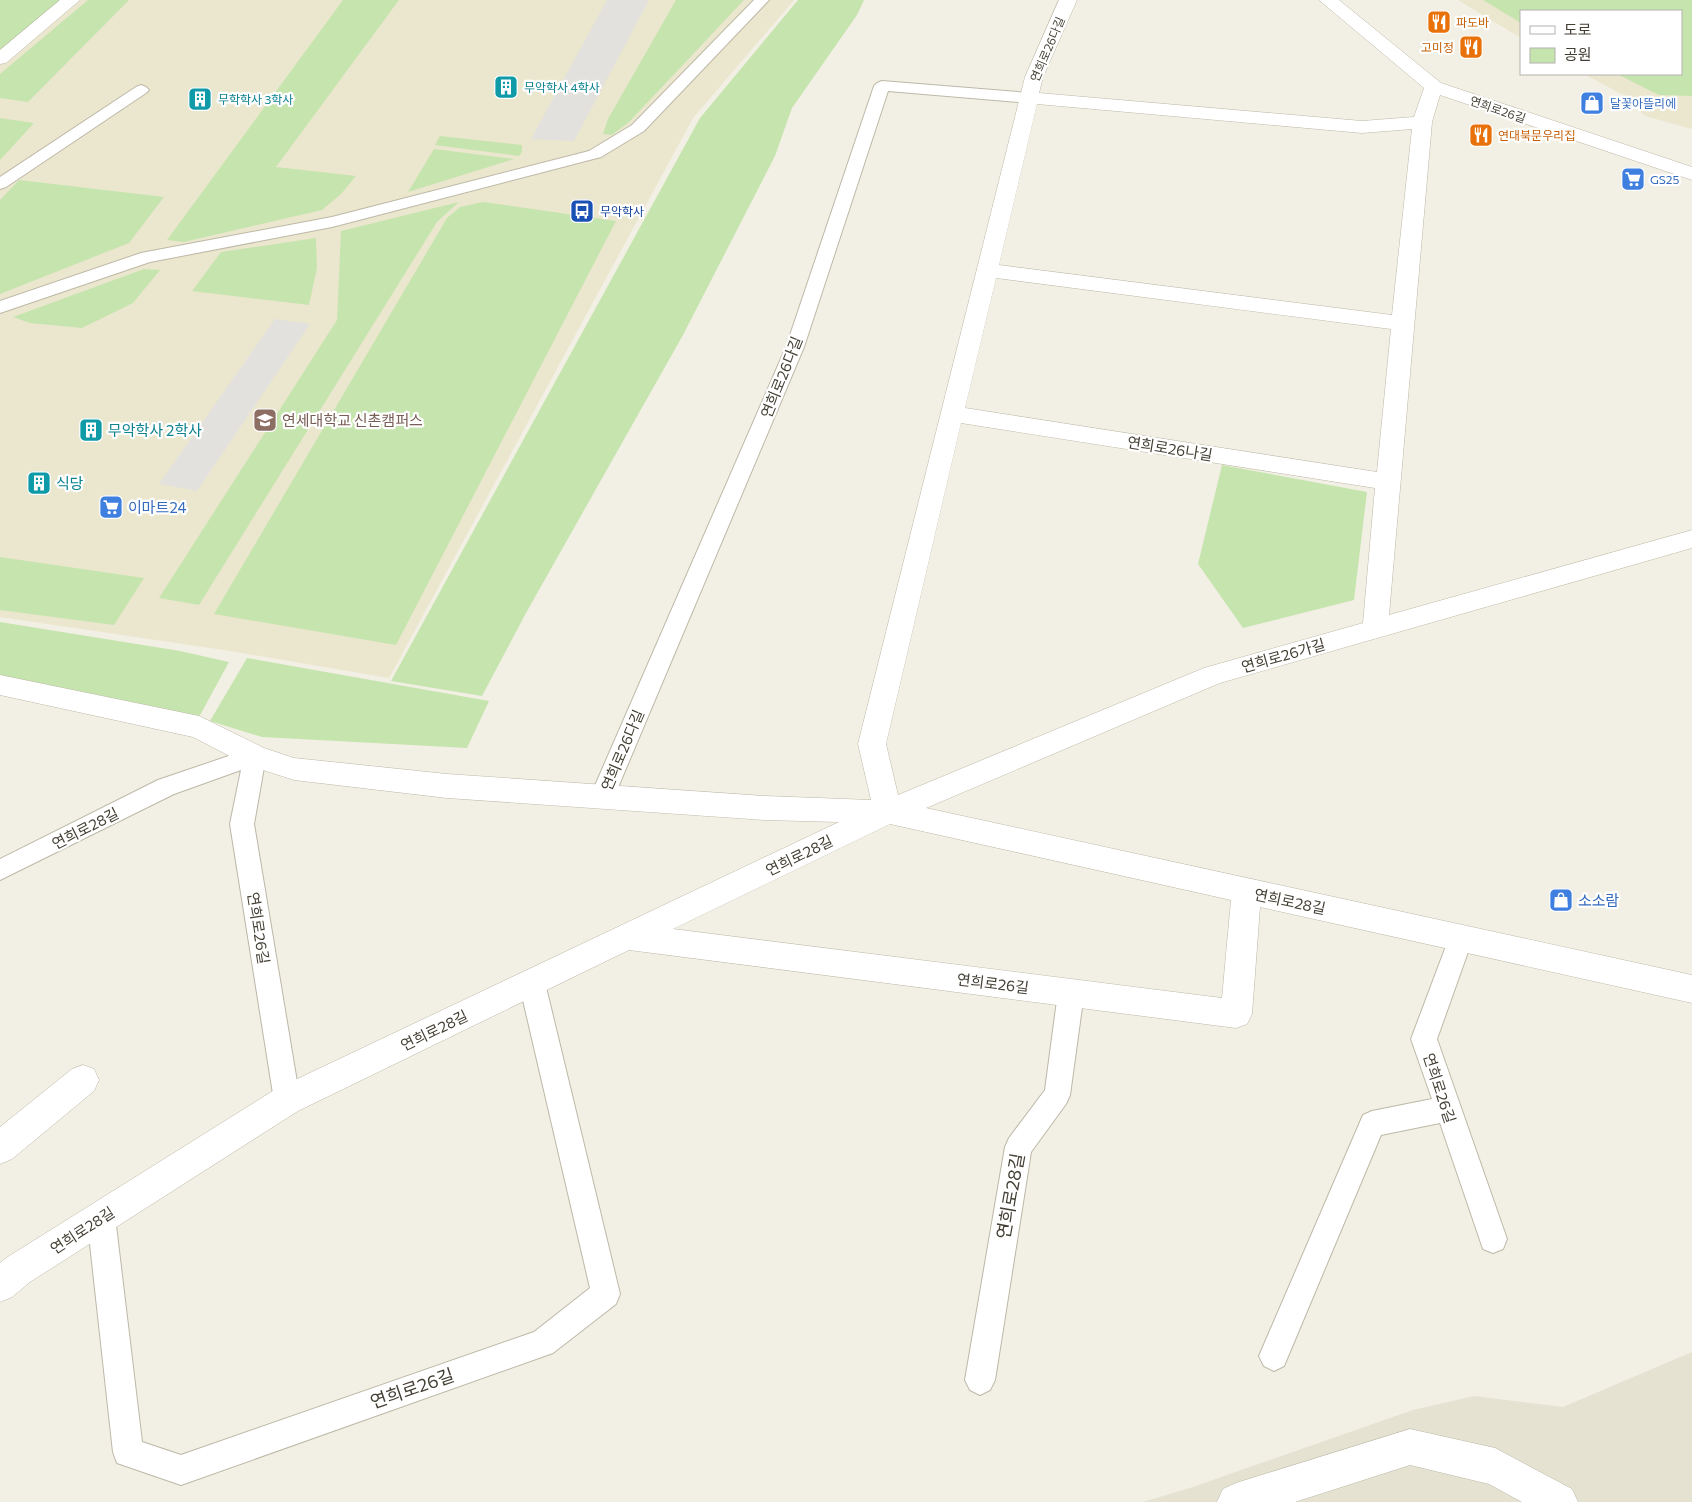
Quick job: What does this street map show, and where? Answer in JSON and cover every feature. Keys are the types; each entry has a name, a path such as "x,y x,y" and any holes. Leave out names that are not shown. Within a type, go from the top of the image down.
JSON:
{"street":[{"path":"0,59 71,0"},
{"name":"연희로26다길","path":"888,812 872,744 1034,77 1068,0"},
{"name":"연희로26길","path":"1328,0 1434,88 1692,174"},
{"path":"1375,629 1422,122 1434,88"},
{"path":"1029,98 1362,127 1422,122"},
{"path":"988,270 1402,323"},
{"name":"연희로26나길","path":"952,414 1388,482"},
{"name":"연희로26가길","path":"888,812 1213,675 1692,539"},
{"name":"연희로28길","path":"0,685 200,727 255,756 294,769 447,786 765,808 888,812 1692,989"},
{"name":"연희로28길","path":"0,1285 18,1270 286,1100 888,812"},
{"name":"연희로26길","path":"628,937 1236,1014 1247,892"},
{"path":"0,1148 83,1080"},
{"path":"1236,1502 1410,1447 1495,1467 1558,1502"}],"lane":[{"path":"0,308 147,257 332,222 595,154 638,128 762,0"},
{"name":"연희로26다길","path":"602,796 795,347 882,86 1029,98"},
{"path":"0,184 141,90"},
{"name":"연희로28길","path":"0,870 166,787 255,756"},
{"name":"연희로26길","path":"255,756 242,824 286,1100"},
{"name":"연희로26길","path":"1461,938 1424,1039 1446,1109 1493,1239"},
{"name":"연희로26길","path":"101,1217 128,1452 181,1470 543,1343 606,1294 532,983"},
{"name":"연희로28길","path":"980,1380 1018,1146 1058,1095 1071,993"},
{"path":"1274,1356 1372,1124 1446,1109"}],"shaded area":[{"name":"연세대학교 신촌캠퍼스","path":"0,0 794,0 693,118 389,678 224,650 0,617"},
{"path":"607,0 649,0 574,141 531,139"},
{"path":"1458,0 1692,0 1692,129 1645,116 1627,97 1586,75 1682,75 1682,10 1520,10 1520,37"},
{"path":"275,319 310,324 197,491 159,484"},
{"path":"1692,1352 1692,1502 1143,1502 1193,1487 1413,1410 1474,1396 1563,1407"}],"green space":[{"path":"0,0 62,0 0,51"},
{"path":"88,0 129,0 28,102 0,98 0,74"},
{"path":"343,0 399,0 276,167 356,176 341,194 322,210 184,242 167,240"},
{"path":"676,0 744,0 629,122 612,135 603,134 608,119"},
{"path":"798,0 864,0 857,15 792,108 775,156 683,335 526,613 482,696 391,681 700,118"},
{"path":"1483,0 1692,0 1692,96 1659,95 1619,75 1682,75 1682,10 1520,10 1520,22"},
{"path":"0,118 34,123 0,160"},
{"path":"440,136 522,145 522,152 519,156 435,145"},
{"path":"434,149 514,159 408,192"},
{"path":"19,180 164,197 129,243 0,294 0,200"},
{"path":"459,202 437,222 199,605 159,598 337,320 341,231"},
{"path":"483,202 616,221 396,645 214,614 447,218 460,207"},
{"path":"316,238 317,268 309,305 192,291 221,252"},
{"path":"144,269 160,270 133,303 82,328 30,323 13,317"},
{"path":"1222,465 1367,492 1354,600 1243,628 1198,564"},
{"path":"0,557 144,578 114,625 0,610"},
{"path":"0,622 180,651 229,662 199,717 0,677"},
{"path":"247,658 489,701 467,748 262,737 210,721"}],"place":[{"name":"파도바","path":"1439,22"},
{"name":"고미정","path":"1471,47"},
{"name":"무악학사 4학사","path":"506,87"},
{"name":"무학학사 3학사","path":"200,99"},
{"name":"달꽃아뜰리에","path":"1592,103"},
{"name":"연대북문우리집","path":"1481,135"},
{"name":"GS25","path":"1633,179"},
{"name":"무악학사","path":"582,211"},
{"name":"연세대학교 신촌캠퍼스","path":"265,420"},
{"name":"무악학사 2학사","path":"91,430"},
{"name":"식당","path":"39,483"},
{"name":"이마트24","path":"111,507"},
{"name":"소소람","path":"1561,900"}]}
